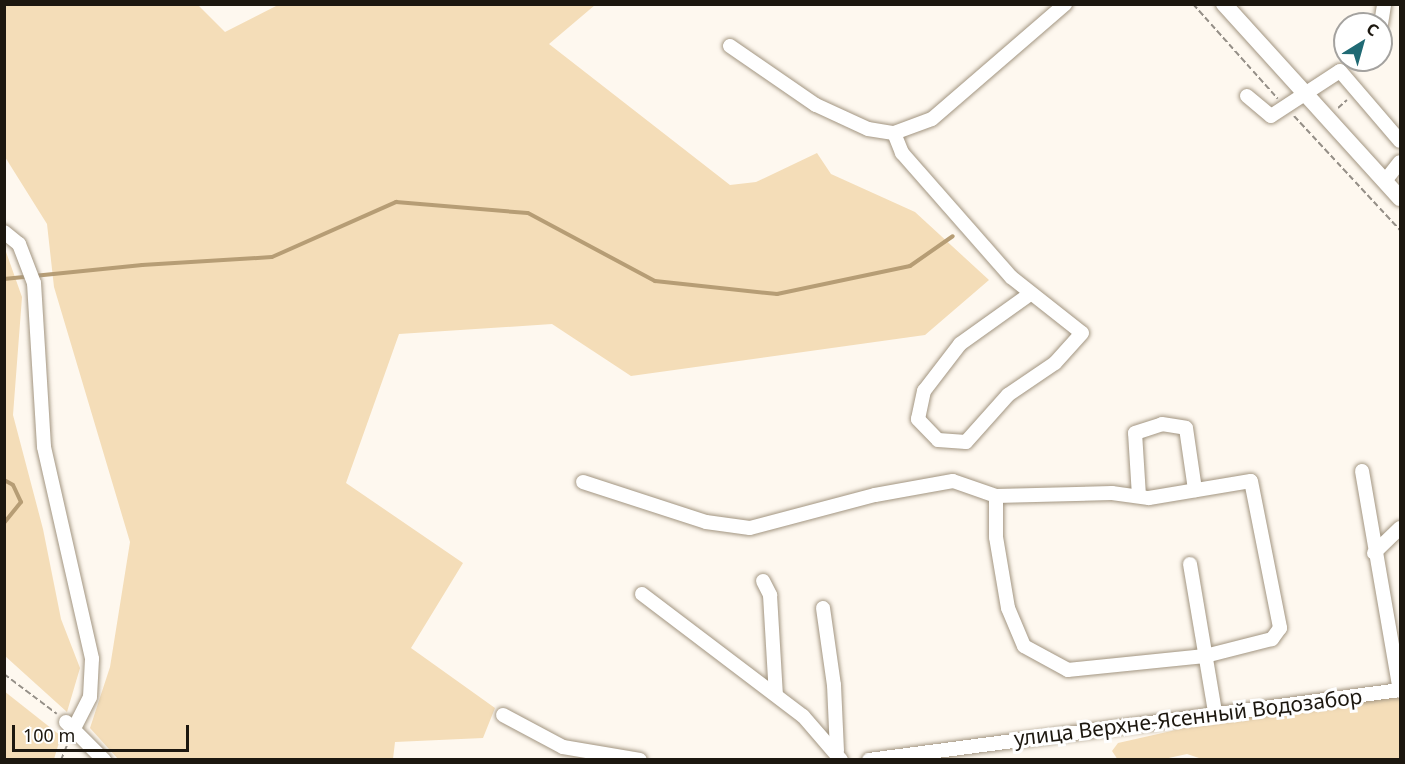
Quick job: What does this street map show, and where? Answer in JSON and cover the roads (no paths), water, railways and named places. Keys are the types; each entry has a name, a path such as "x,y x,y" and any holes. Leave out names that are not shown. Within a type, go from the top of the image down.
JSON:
{"main road":[{"path":"1224,4 1308,93 1401,198"}],"street":[{"path":"730,46 816,105 868,129 894,133 932,118 1065,4"},
{"path":"1247,96 1271,116 1339,72"},
{"path":"1341,72 1401,141"},
{"path":"894,133 902,153 1030,294 1082,333 1055,363 1008,395 966,442 938,440 918,418 916,411 924,391 960,344 1030,294"},
{"path":"1385,181 1401,162"},
{"path":"4,232 19,244 34,283 45,447 92,659 90,697 70,726 104,759"},
{"path":"1139,496 1135,433 1162,424 1186,428 1195,490"},
{"path":"1362,471 1374,553 1400,691"},
{"path":"583,482 706,522 750,528 875,495 953,481 996,496 1112,493 1139,496 1251,481 1280,628 1272,639 1205,656 1068,670 1024,646 1008,609 996,537 996,496"},
{"path":"1374,553 1401,528"},
{"path":"1190,564 1215,712"},
{"path":"763,581 770,596 776,695"},
{"path":"642,594 776,695 839,755"},
{"path":"823,608 834,685 839,755"},
{"name":"улица Верхне-Ясенный Водозабор","path":"869,759 1215,712 1400,691"},
{"path":"503,715 563,747 640,759"}],"waterway":[{"path":"4,279 142,265 272,257 396,202 528,213 655,281 777,294 910,266 953,236"},
{"path":"4,480 13,485 21,502 4,523"}]}
